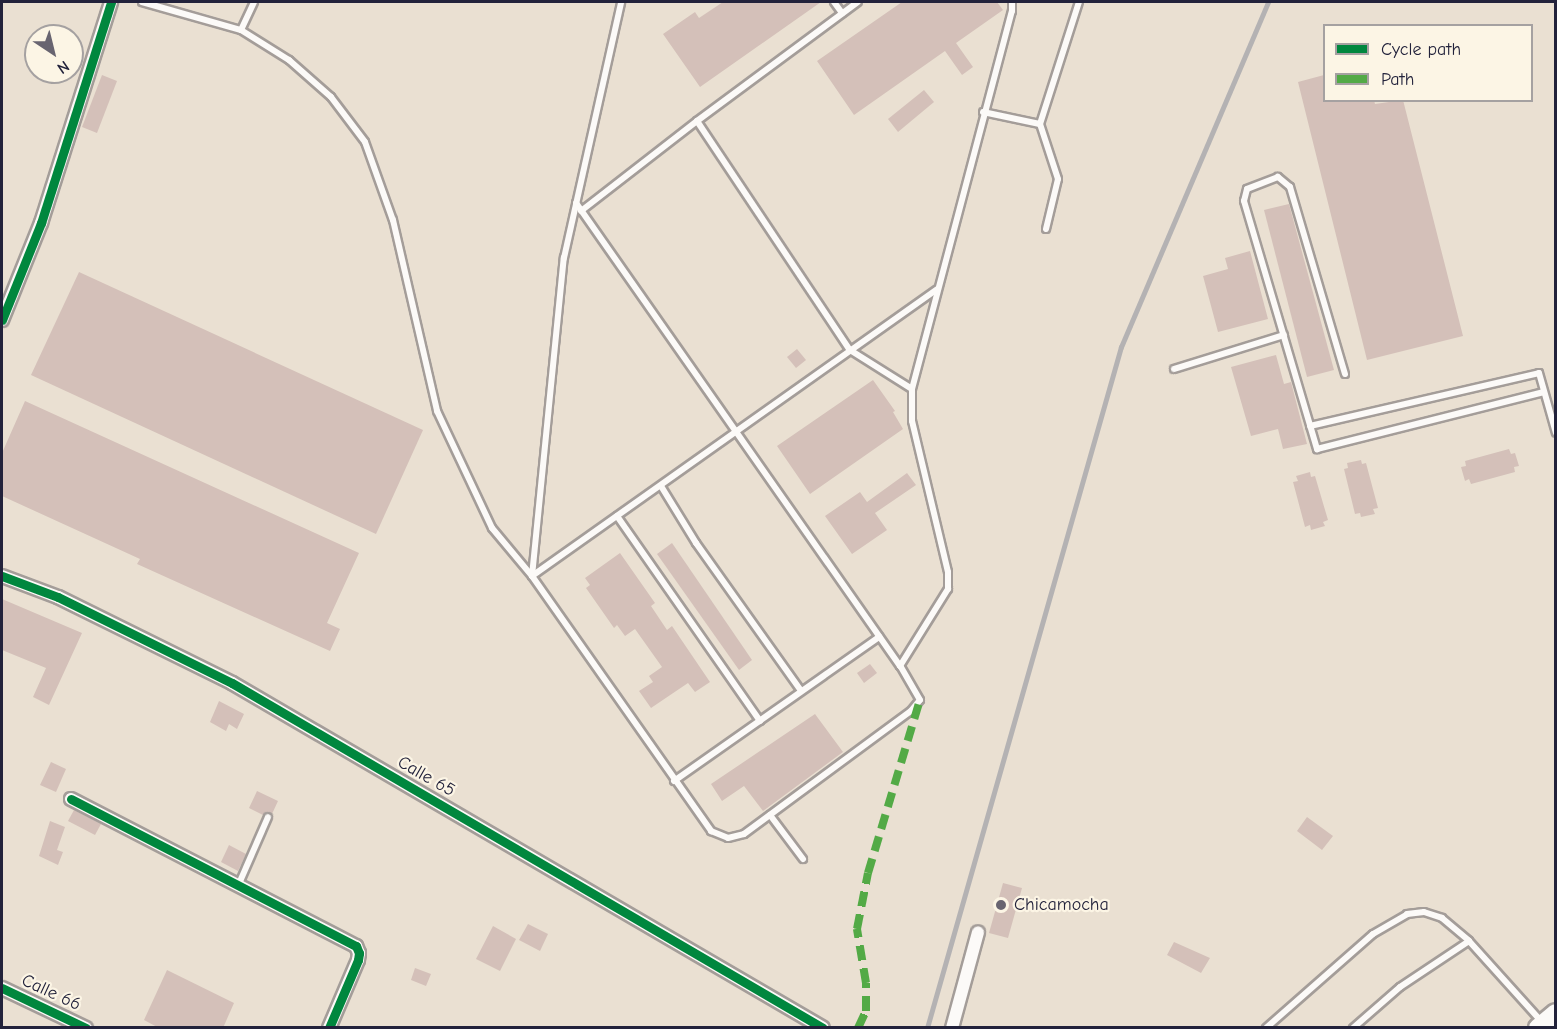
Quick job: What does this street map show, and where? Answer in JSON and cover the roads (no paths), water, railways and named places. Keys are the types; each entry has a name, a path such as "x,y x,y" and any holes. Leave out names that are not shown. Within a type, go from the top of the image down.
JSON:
{"street":[{"path":"2,320 41,223 111,2"},
{"name":"Calle 65","path":"2,576 58,597 232,683 823,1028"},
{"path":"71,799 356,946 359,953 358,960 329,1028"},
{"path":"952,1028 978,932"},
{"name":"Calle 66","path":"2,988 86,1028"}],"lane":[{"path":"142,2 241,30 289,60 331,97 365,142 393,220 437,411 492,528 532,576 674,782 711,831 728,838 744,834 911,711 920,700 900,666 576,203"},
{"path":"241,30 254,2"},
{"path":"532,576 564,258 621,2"},
{"path":"834,2 842,13"},
{"path":"581,211 697,121 858,2"},
{"path":"900,666 948,589 948,572 912,421 912,389 983,111 1012,11 1012,2"},
{"path":"1046,229 1058,179 1040,124 1079,2"},
{"path":"983,111 1040,124"},
{"path":"697,121 850,350 912,389"},
{"path":"1345,374 1290,186 1278,177 1247,189 1244,201 1317,449 1544,392"},
{"path":"532,576 937,289"},
{"path":"1174,369 1284,335"},
{"path":"1310,426 1539,373 1556,433"},
{"path":"661,486 696,543 801,691"},
{"path":"617,516 760,721"},
{"path":"674,782 879,637"},
{"path":"770,815 803,859"},
{"path":"238,886 268,817"},
{"path":"1266,1028 1373,934 1407,914 1424,912 1442,918 1469,941 1546,1021"},
{"path":"1353,1028 1400,987 1469,941"}],"railway":[{"path":"927,1028 1121,347 1268,2"}],"place":[{"name":"Chicamocha","path":"1001,905"}]}
